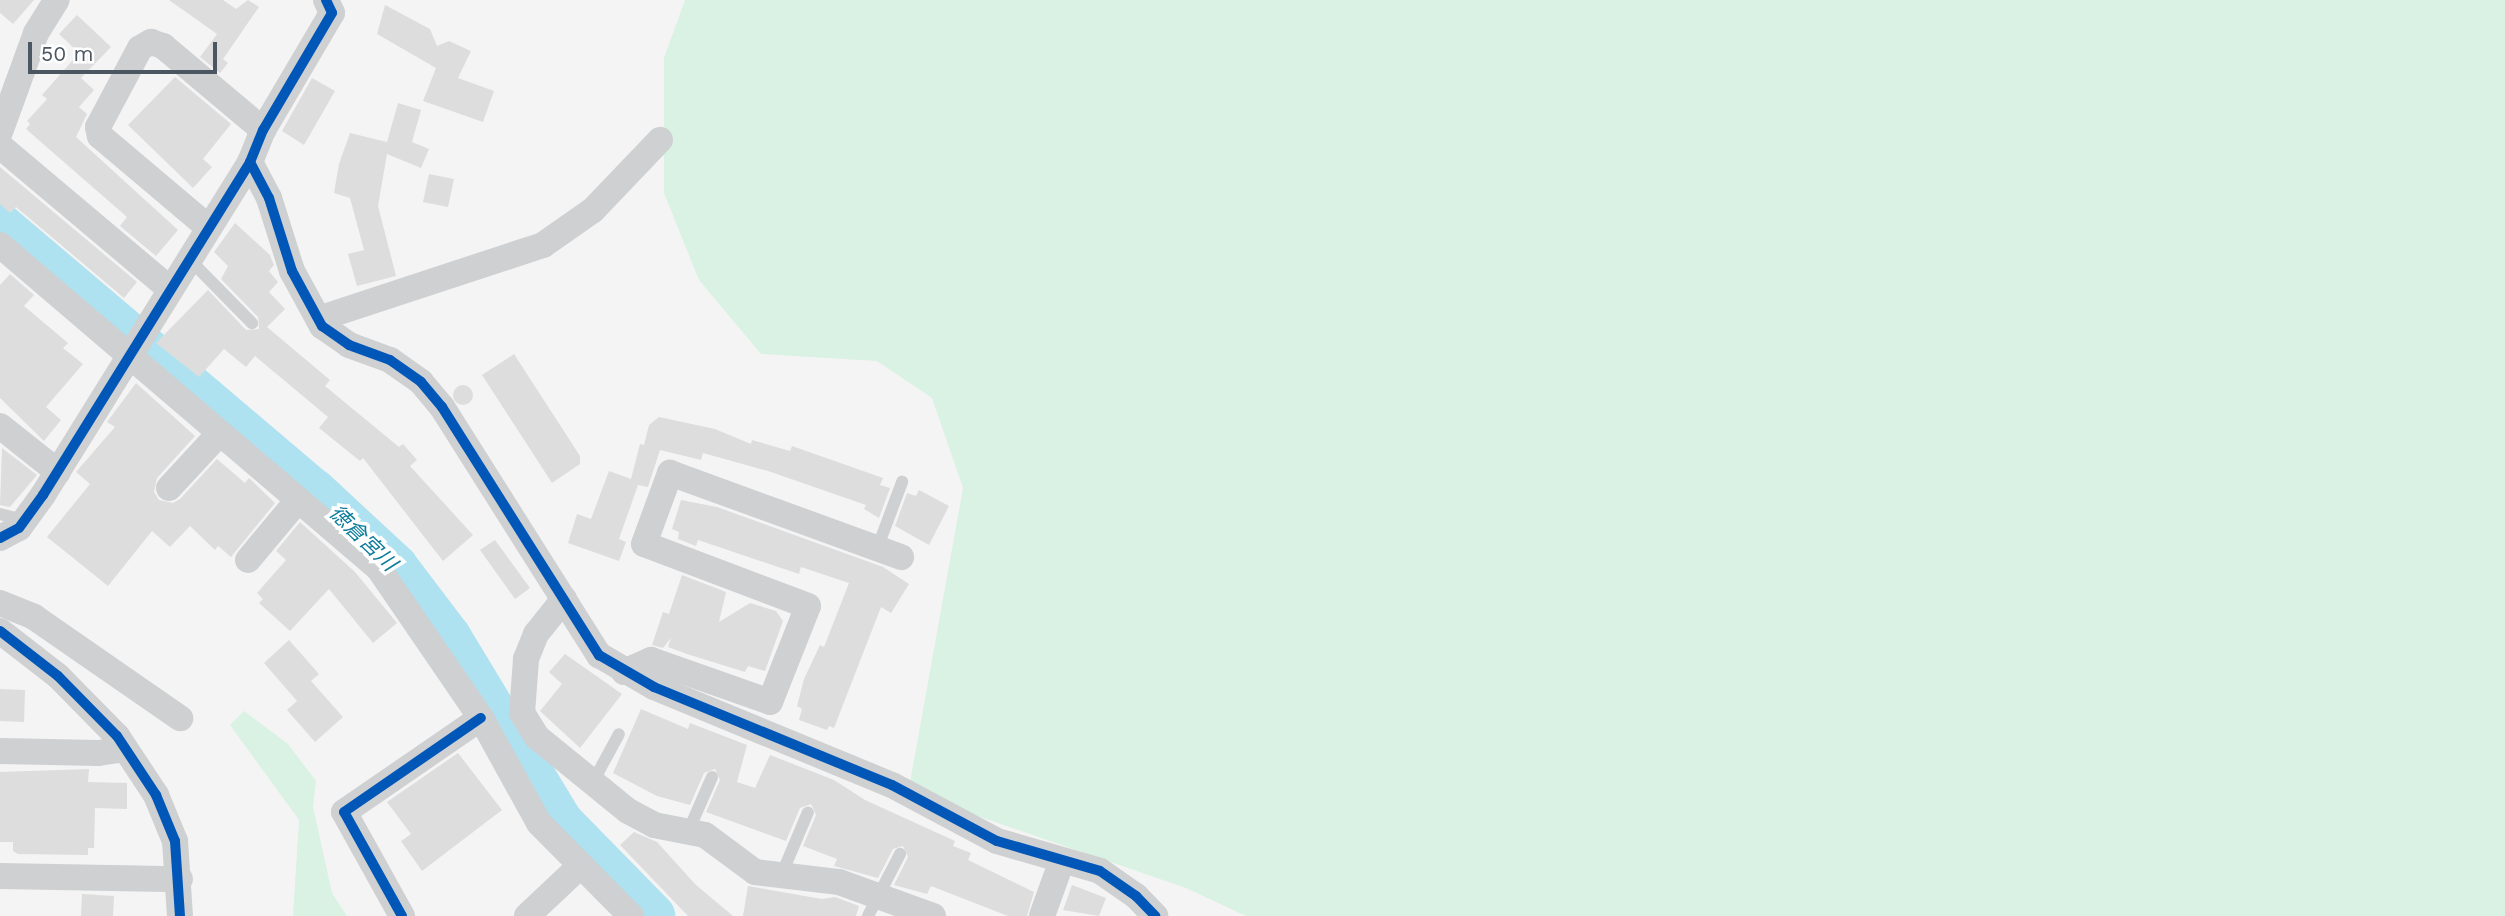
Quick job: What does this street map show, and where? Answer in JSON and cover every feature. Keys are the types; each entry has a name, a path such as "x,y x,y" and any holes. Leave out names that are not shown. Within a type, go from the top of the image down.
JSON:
{"street":[{"path":"0,132 36,33 57,0"},
{"path":"0,538 12,517 58,472 250,162 263,130 332,13 326,0"},
{"path":"209,228 100,136 98,127 141,48 151,41 163,46 263,130"},
{"path":"318,319 543,245 593,210 660,140"},
{"path":"0,146 170,289"},
{"path":"250,162 270,198 292,271 318,319 349,345 390,360 421,382 442,407 599,655 624,672 892,785 997,841 1061,863 1100,871 1128,905 1155,916"},
{"path":"0,245 379,569 481,718 539,823 631,916"},
{"path":"0,426 58,472"},
{"path":"169,488 219,434"},
{"path":"624,672 652,660 771,702 808,606 644,544 670,474 889,553"},
{"path":"248,560 298,500"},
{"path":"564,599 536,634 526,659 522,713 537,737 594,780 628,811 654,825 718,842 755,872 833,880 872,906 933,916"},
{"path":"0,603 34,617 180,718"},
{"path":"0,631 58,676 125,749 160,806 175,841 180,878 180,916"},
{"path":"402,916 344,812 481,718"},
{"path":"0,751 98,754 125,749"},
{"path":"1042,916 1061,863"},
{"path":"527,916 580,866"},
{"path":"0,876 180,878"}],"lane":[{"path":"189,259 252,323"},
{"path":"889,553 902,482"},
{"path":"594,780 620,734"},
{"path":"688,832 712,777"},
{"path":"780,876 808,812"},
{"path":"872,906 900,854"}],"green space":[{"path":"685,0 2505,0 2505,916 1246,916 1186,888 920,796 909,788 963,488 932,398 877,361 761,354 699,280 664,193 664,58"},
{"path":"244,711 288,744 316,781 313,807 332,893 347,916 293,916 299,820 230,725"}],"building":[{"path":"0,0 34,0 13,24 0,13"},
{"path":"169,0 223,0 236,9 248,0 259,7 223,59 228,63 220,73 200,57 217,34"},
{"path":"385,5 430,29 437,46 449,41 471,51 458,78 494,91 483,122 423,101 436,68 377,34"},
{"path":"77,15 111,47 81,78 94,90 79,107 87,114 76,137 178,230 156,256 120,226 127,217 26,129 30,124 27,121 47,99 42,95 79,53 59,34"},
{"path":"175,77 231,124 203,159 212,167 193,188 128,125"},
{"path":"312,78 335,91 304,145 282,131"},
{"path":"398,103 421,110 412,142 429,149 421,168 387,154 378,206 396,276 357,286 348,254 364,250 350,198 334,193 339,164 350,133 387,142"},
{"path":"0,167 137,282 124,298 16,207 10,213 0,204"},
{"path":"429,174 454,179 448,207 423,202"},
{"path":"235,223 270,255 274,265 269,271 278,282 269,292 285,309 267,327 330,380 325,386 399,447 403,444 417,460 410,466 473,535 443,561 363,458 360,461 319,428 328,417 255,356 246,367 224,349 199,377 156,343 208,290 246,330 259,329 258,317 221,279 228,266 214,252"},
{"path":"10,274 34,295 24,306 68,343 63,348 83,364 46,407 61,420 44,441 0,398 0,285"},
{"path":"514,354 580,456 580,464 552,483 482,375"},
{"path":"136,383 195,436 157,478 154,492 159,500 173,503 180,499 217,459 245,483 249,478 275,503 231,557 218,546 215,550 190,526 170,547 152,531 108,586 47,537 90,484 76,472 115,427 107,422"},
{"path":"459,385 467,385 473,395 467,405 459,405 453,399 453,391"},
{"path":"659,417 715,429 751,444 752,440 790,451 792,446 883,478 880,485 890,488 879,518 864,509 866,505 768,471 703,453 701,460 660,450 648,487 638,485 619,539 626,542 619,561 568,543 577,514 591,519 609,471 631,479 640,444 644,445 649,425"},
{"path":"2,448 37,475 10,507 0,505"},
{"path":"919,490 949,506 929,545 895,526 907,493 916,496"},
{"path":"681,500 717,507 883,567 909,584 891,613 881,607 834,728 829,726 827,730 799,720 802,709 797,706 804,679 820,645 824,647 849,583 801,567 799,574 698,540 696,546 678,539 679,532 672,529"},
{"path":"300,522 355,572 397,623 373,643 329,589 290,631 259,603 263,599 257,593 286,560 276,551"},
{"path":"495,540 530,588 515,599 480,550"},
{"path":"682,575 726,592 719,622 750,603 776,611 783,621 765,671 748,666 745,672 687,654 668,647 671,638 663,648 652,645 663,612 669,614"},
{"path":"289,640 319,674 311,681 343,717 315,742 287,710 297,701 264,663"},
{"path":"565,654 622,694 580,748 540,711 562,684 549,672"},
{"path":"0,689 25,690 24,722 0,721"},
{"path":"641,709 688,729 690,723 747,745 737,782 755,788 770,755 834,780 865,800 955,841 953,846 971,853 968,860 1034,892 1027,916 1008,916 931,886 927,894 894,885 908,857 903,846 893,849 878,878 834,866 837,859 803,846 816,815 811,804 800,808 786,841 706,812 720,780 715,769 704,773 690,805 657,796 613,773"},
{"path":"458,753 502,810 422,871 401,841 411,834 387,802"},
{"path":"89,769 88,782 127,783 127,809 95,808 94,848 88,848 88,855 18,854 13,851 13,842 0,842 0,772"},
{"path":"634,832 657,842 696,885 733,916 688,916 620,845"},
{"path":"1072,885 1106,898 1099,916 1063,910"},
{"path":"748,886 822,899 835,897 859,906 856,916 743,916"},
{"path":"82,894 114,896 113,916 81,916"}],"waterway":[{"name":"徳倉宮川","path":"0,226 313,491 395,567 448,637 560,822 652,916"}],"cycle path":[{"path":"326,0 332,13 263,130 250,162 269,198 292,271 322,326 349,345 390,360 421,382 442,407 599,655 654,687 892,785 997,841 1100,871 1136,896 1155,916"},
{"path":"0,538 19,528 43,495 250,162"},
{"path":"0,631 58,676 117,736 156,795 175,841 180,916"},
{"path":"402,916 344,812 481,718"}]}
